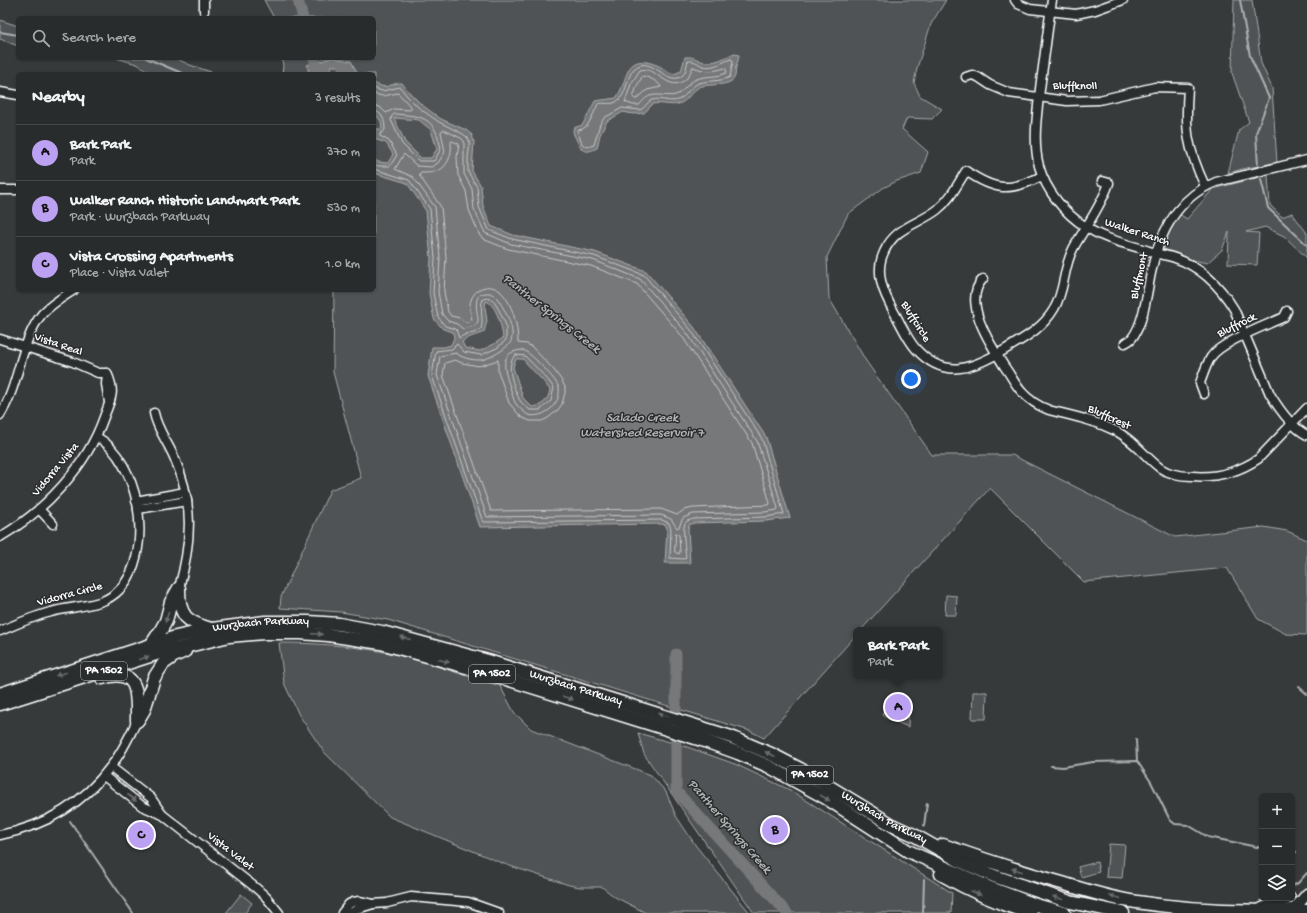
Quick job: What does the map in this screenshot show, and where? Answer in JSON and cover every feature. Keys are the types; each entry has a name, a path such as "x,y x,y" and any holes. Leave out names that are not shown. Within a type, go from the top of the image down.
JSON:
{"highway":[{"path":"179,588 179,602 182,612 187,620 212,629"},
{"path":"151,645 166,621 171,602 179,588"},
{"name":"Wurzbach Parkway","path":"0,705 156,654 208,640 308,622 338,624 382,632 488,661 701,726 731,737 771,754 813,776 894,826 914,835 960,861 994,876 1070,902 1123,913"},
{"name":"Wurzbach Parkway","path":"3,692 176,637 250,623 381,643 484,672 738,752 800,783 908,850 988,887 1036,905 1064,913"},
{"path":"137,721 144,710 154,678 163,664 174,656 208,640"},
{"path":"0,705 17,704 110,676 124,676 132,681 136,687 137,721"},
{"path":"914,835 1005,867 1128,901 1186,908 1246,912 1292,912"},
{"path":"908,850 934,870 965,888 1004,905 1030,913"}],"main road":[{"path":"1295,896 1307,890"},
{"path":"1292,912 1307,894"},
{"path":"1246,912 1284,901"},
{"path":"1292,912 1307,910"}],"street":[{"path":"204,0 204,11"},
{"path":"1015,0 1018,4 1024,7 1082,14 1095,10 1111,2 1123,0"},
{"name":"Walker Ranch","path":"1052,0 1037,118 1036,153 1042,176 1070,216 1087,228 1107,238 1186,263 1200,271 1213,282 1221,290 1234,309 1270,394 1280,410 1300,432 1307,436"},
{"name":"Bluffknoll","path":"966,77 978,77 990,85 1009,93 1067,101 1099,100 1155,87 1188,88 1186,118 1188,143 1196,168 1205,186"},
{"path":"0,92 16,95"},
{"name":"Bluffmont","path":"1125,343 1132,339 1142,315 1156,253 1168,223 1175,212 1188,198 1205,186 1216,182 1307,160"},
{"name":"Bluffcircle","path":"1042,176 1028,184 1006,187 989,184 966,171 944,204 936,211 898,232 889,242 883,253 880,274 882,287 886,298 915,348 936,364 959,369 975,365 1033,333 1050,315 1061,293 1071,255 1106,193 1109,183 1102,180"},
{"path":"0,190 16,190"},
{"name":"Bluffcrest","path":"983,278 979,282 976,290 976,309 981,324 997,354 1021,391 1037,405 1049,410 1090,420 1115,431 1135,444 1160,468 1180,476 1207,477 1217,476 1248,466 1258,459 1307,408"},
{"path":"0,415 14,388 34,326 54,303 71,292"},
{"name":"Bluffrock","path":"1204,394 1200,383 1210,358 1218,349 1244,335 1284,317 1287,311"},
{"name":"Vista Real","path":"0,339 74,362 98,373 107,373"},
{"name":"Vidorra Vista","path":"0,537 39,509 53,495 79,464 97,437 109,402 106,384 107,373"},
{"path":"154,413 157,426 174,456 187,501 189,521 188,550 179,588"},
{"name":"Vidorra Circle","path":"0,631 50,612 95,603 118,591 130,575 134,565 139,536 138,509 124,468 109,446 97,437"},
{"path":"136,501 185,492"},
{"path":"159,497 161,506"},
{"path":"138,509 187,501"},
{"path":"39,509 53,524"},
{"path":"0,835 32,826 59,814 89,792 111,767 137,721"},
{"name":"Vista Valet","path":"111,767 151,798 162,815"},
{"name":"Vista Valet","path":"104,776 142,806 162,815 256,888 266,897 279,913"},
{"path":"351,913 357,909 373,904 392,902 411,897 460,901 476,909 499,913"},
{"path":"342,913 349,904 354,902 359,901 373,904"}],"shaded area":[{"path":"264,0 946,0 931,24 917,68 914,83 920,96 942,109 932,119 907,118 902,129 928,152 921,173 897,181 883,188 848,214 827,257 829,298 866,361 932,455 1012,455 1175,537 1264,527 1287,531 1307,540 1307,635 1286,634 1258,619 1227,568 1084,582 990,488 864,627 853,627 853,638 764,738 750,731 388,620 341,612 280,608 281,597 330,490 361,478 333,372 334,292 376,292 376,72 282,72 282,60 376,60 376,16 273,16"},
{"path":"1234,0 1252,0 1261,63 1272,88 1277,163 1246,168 1228,173 1239,130 1249,122 1232,73"},
{"path":"0,20 16,25 16,45 0,39"},
{"path":"123,60 179,60 211,72 150,72 137,64"},
{"path":"1268,175 1270,205 1282,217 1292,213 1307,233 1307,258 1284,236 1265,227 1246,232 1259,233 1257,265 1228,264 1229,232 1222,250 1207,263 1193,260 1164,249 1170,227 1179,214 1187,219 1213,189"},
{"path":"946,595 957,596 956,615 945,615"},
{"path":"279,643 337,646 395,654 500,686 514,712 531,729 651,775 666,792 676,816 696,846 750,913 646,913 615,897 602,887 580,887 569,885 507,865 390,817 324,752 299,715 284,683"},
{"path":"973,692 987,692 986,719 972,719"},
{"path":"898,697 909,701 908,727 883,716 882,714"},
{"path":"638,733 687,747 735,764 790,790 952,893 951,913 754,913 644,754"},
{"path":"1109,844 1125,845 1122,878 1106,877"},
{"path":"1097,862 1099,872 1081,877 1078,867"},
{"path":"241,894 252,903 245,913 226,913"}],"water":[{"path":"735,54 739,55 739,58 733,80 725,84 699,87 680,104 653,104 644,113 633,114 623,112 607,121 600,135 597,148 589,151 581,149 574,135 573,129 582,125 595,101 616,98 628,70 632,65 637,62 654,64 674,74 681,71 685,57 692,57 704,62 711,62"},
{"path":"325,60 345,60 351,61 357,72 342,72 337,66 331,66 332,72 309,72 307,65"},
{"name":"Salado Creek Watershed Reservoir 7","path":"397,83 402,83 422,105 441,119 466,130 472,135 474,142 472,171 481,186 483,206 491,226 513,235 595,252 646,271 694,327 766,437 790,518 766,521 694,523 689,525 690,563 665,563 667,529 666,525 661,524 480,527 428,376 432,347 444,347 451,345 454,338 453,332 443,329 434,319 429,293 431,258 426,211 407,183 376,174 376,160 388,163 393,154 386,143 376,140 376,129 382,129 381,121 376,115 376,84 386,87","holes":["394,118 419,120 431,130 437,149 431,158 421,158 405,142","486,301 490,303 496,312 503,338 480,351 465,348 462,342 470,337 484,332 487,321 485,307","516,359 523,359 550,390 548,397 542,404 532,407 523,398 513,367"]}],"waterway":[{"name":"Panther Springs Creek","path":"298,0 302,16"},
{"path":"1240,0 1250,56 1269,98 1256,133 1258,167"},
{"path":"0,32 16,35"},
{"path":"151,60 179,72"},
{"name":"Panther Springs Creek","path":"314,60 318,72"},
{"path":"1261,179 1268,208 1307,245"},
{"name":"Panther Springs Creek","path":"676,654 676,791 787,913"},
{"path":"1299,687 1307,694"},
{"path":"1136,740 1137,761"},
{"path":"1051,766 1063,767 1093,762 1137,761 1151,782 1170,820 1175,824 1188,825 1208,837 1259,847"},
{"path":"924,826 927,803"},
{"path":"70,821 133,913"},
{"path":"1295,884 1307,873"},
{"path":"923,913 924,879"}],"place":[{"name":"Bark Park","path":"898,707"},
{"name":"Walker Ranch Historic Landmark Park","path":"775,830"},
{"name":"Vista Crossing Apartments","path":"141,835"}]}
